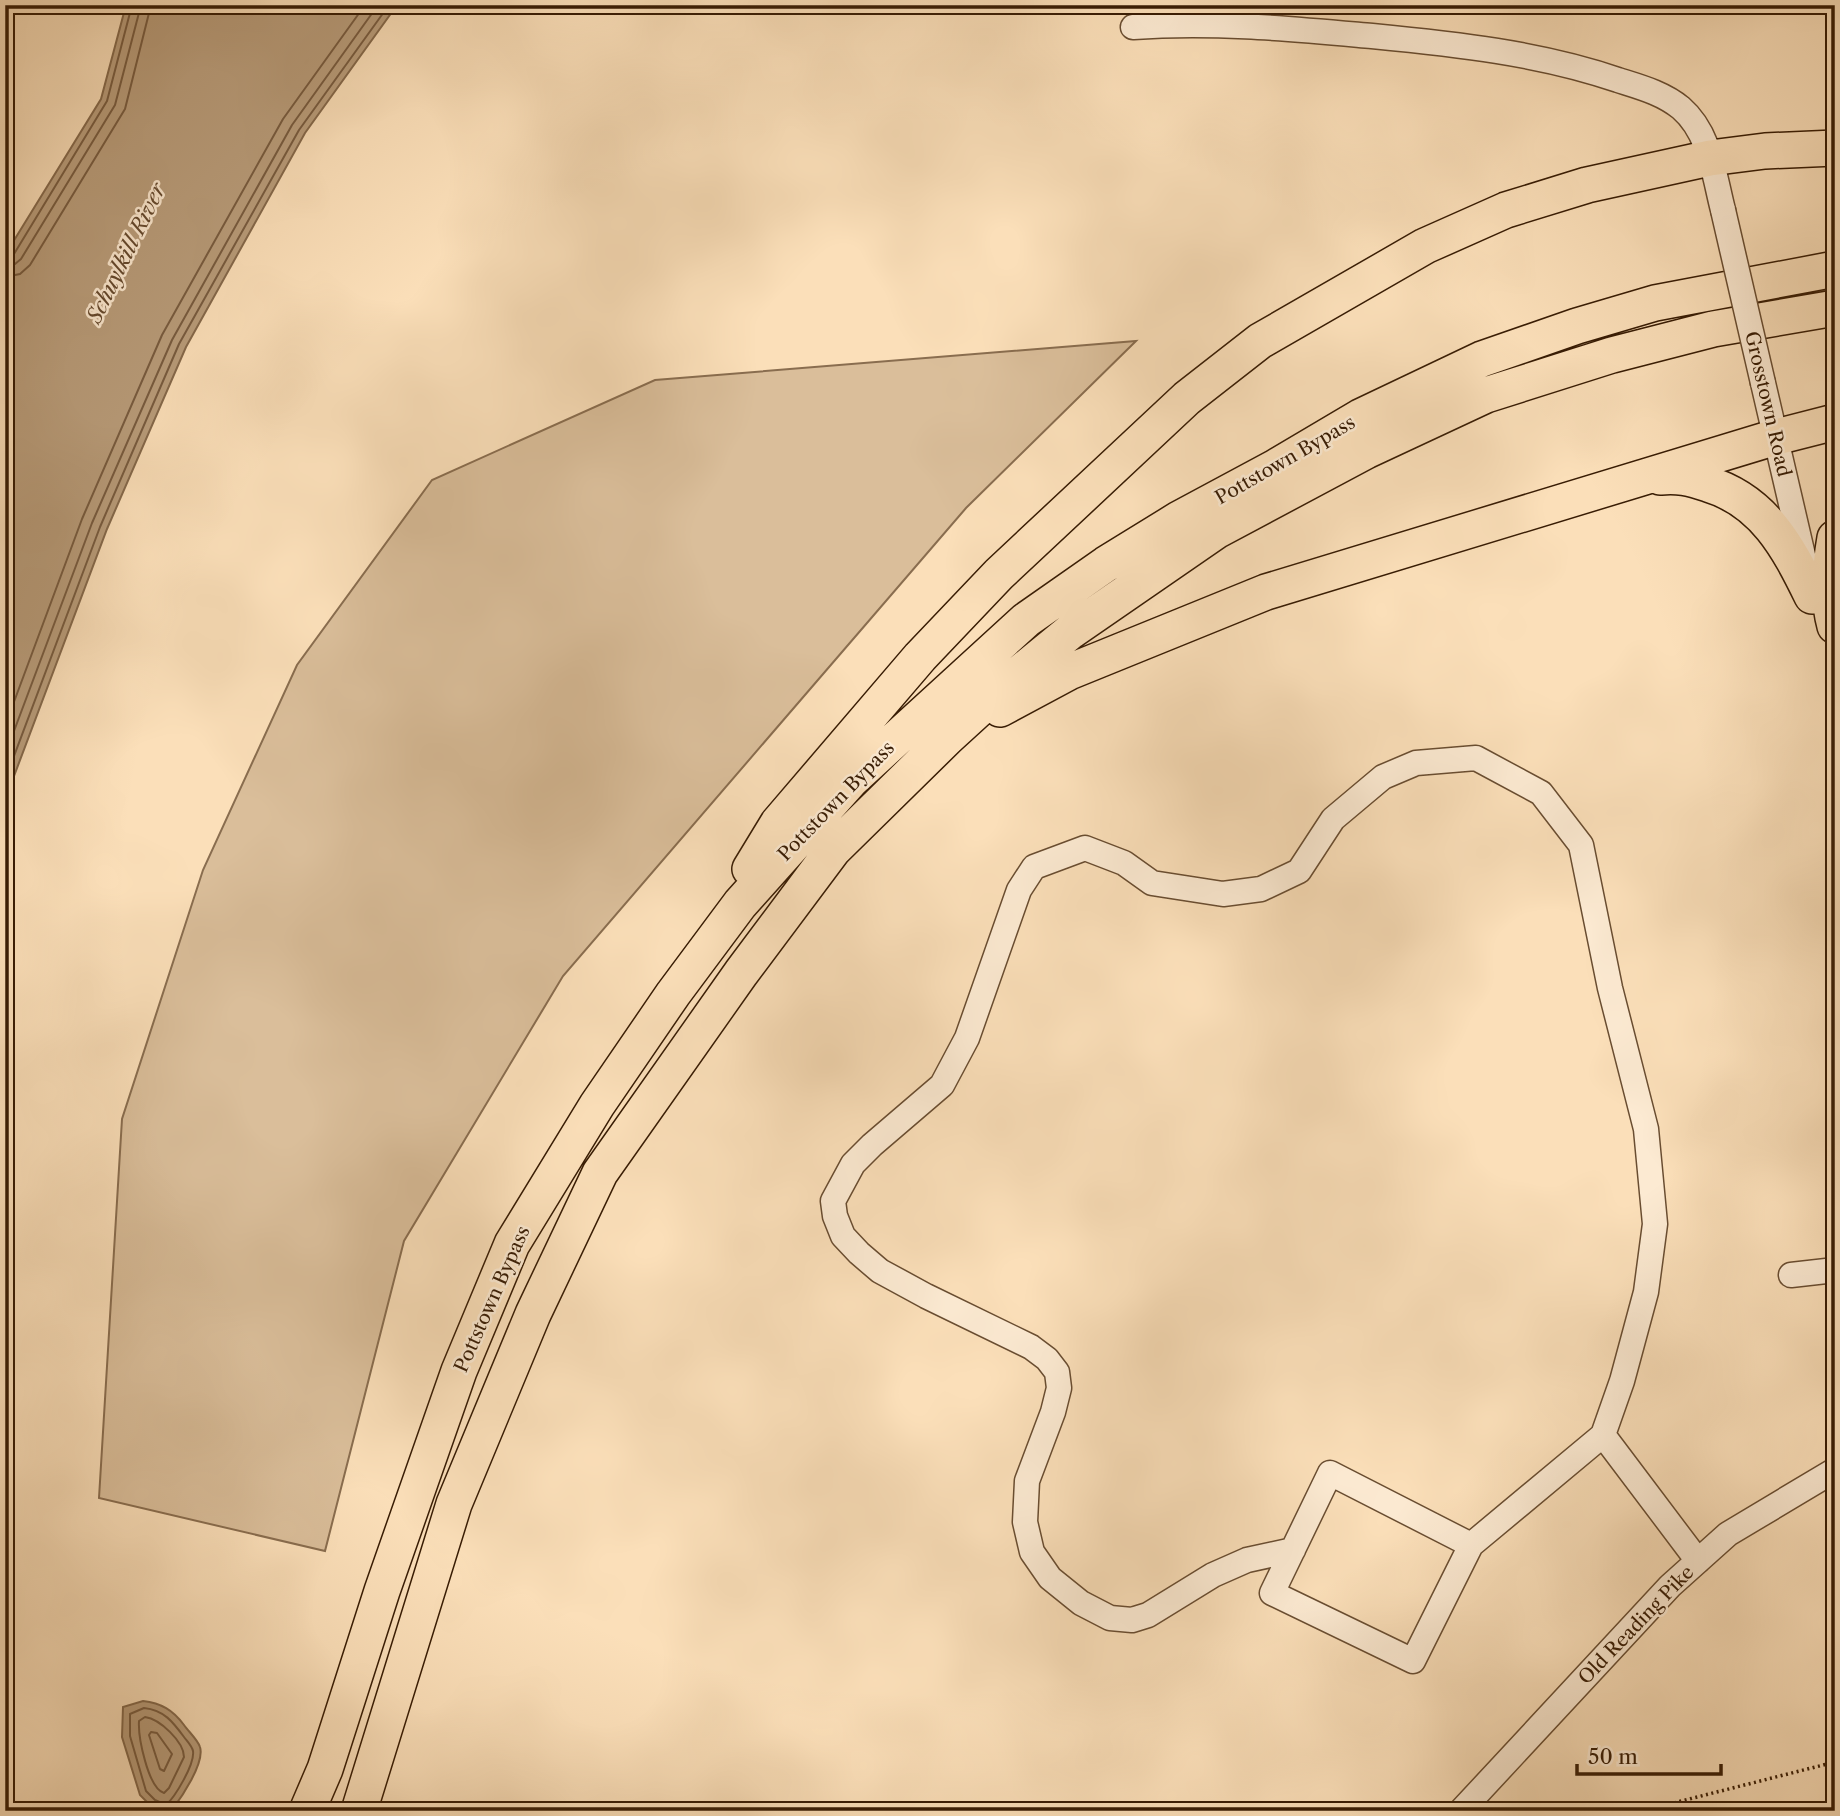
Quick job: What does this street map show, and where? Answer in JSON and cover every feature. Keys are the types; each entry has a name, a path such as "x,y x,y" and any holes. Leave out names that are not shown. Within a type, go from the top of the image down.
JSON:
{"highway":[{"path":"673,994 778,823 885,699 999,573 1187,398 1260,341 1425,246 1506,210 1587,185 1710,158 1765,151 1835,148"},
{"name":"Pottstown Bypass","path":"307,1811 325,1769 382,1591 459,1371 512,1244 597,1105 673,994 740,904 851,779 1026,620 1106,564 1179,519 1274,468 1360,417 1482,359 1577,326 1655,303 1835,269"},
{"name":"Pottstown Bypass","path":"359,1811 454,1504 533,1314 600,1172 741,973 833,850 1005,685 1071,631 1216,531 1366,451 1486,395 1612,355 1713,329 1835,308"},
{"path":"948,737 1069,672 1266,592 1776,437 1835,422"},
{"path":"1632,481 1679,474 1727,490 1764,517 1790,552 1812,596"},
{"path":"1835,538 1829,571 1831,612 1835,626"}],"street":[{"name":"Grosstown Road","path":"1133,27 1236,25 1433,42 1584,69 1641,87 1681,108 1696,125 1710,158 1812,596 1835,647"},
{"path":"1293,1550 1247,1560 1213,1575 1157,1610 1132,1620 1110,1618 1081,1603 1050,1578 1032,1552 1024,1522 1027,1481 1053,1412 1059,1388 1057,1373 1047,1359 1031,1347 880,1271 843,1236 835,1216 833,1200 853,1164 942,1085 967,1038 1019,890 1034,867 1085,848 1124,863 1152,883 1223,894 1261,889 1300,872 1333,819 1383,778 1416,764 1476,758 1541,793 1581,845 1610,988 1646,1129 1655,1224 1646,1292 1622,1381 1603,1435 1471,1545 1413,1661 1272,1593 1293,1550 1330,1473 1471,1545"},
{"path":"1791,1275 1835,1270"},
{"path":"1603,1435 1698,1561"},
{"name":"Old Reading Pike","path":"1461,1811 1670,1586 1728,1534 1835,1470"}],"path":[{"path":"1642,1811 1835,1762"}],"shaded area":[{"path":"1136,341 966,508 563,976 404,1241 325,1551 99,1498 122,1119 203,870 297,665 432,480 655,380"}],"water":[{"name":"Schuylkill River","path":"126,5 397,5 305,133 186,347 107,529 5,800 5,255 101,99"},
{"path":"143,1701 155,1703 171,1711 200,1747 201,1754 196,1771 172,1810 152,1807 140,1795 122,1737 123,1707"}]}
